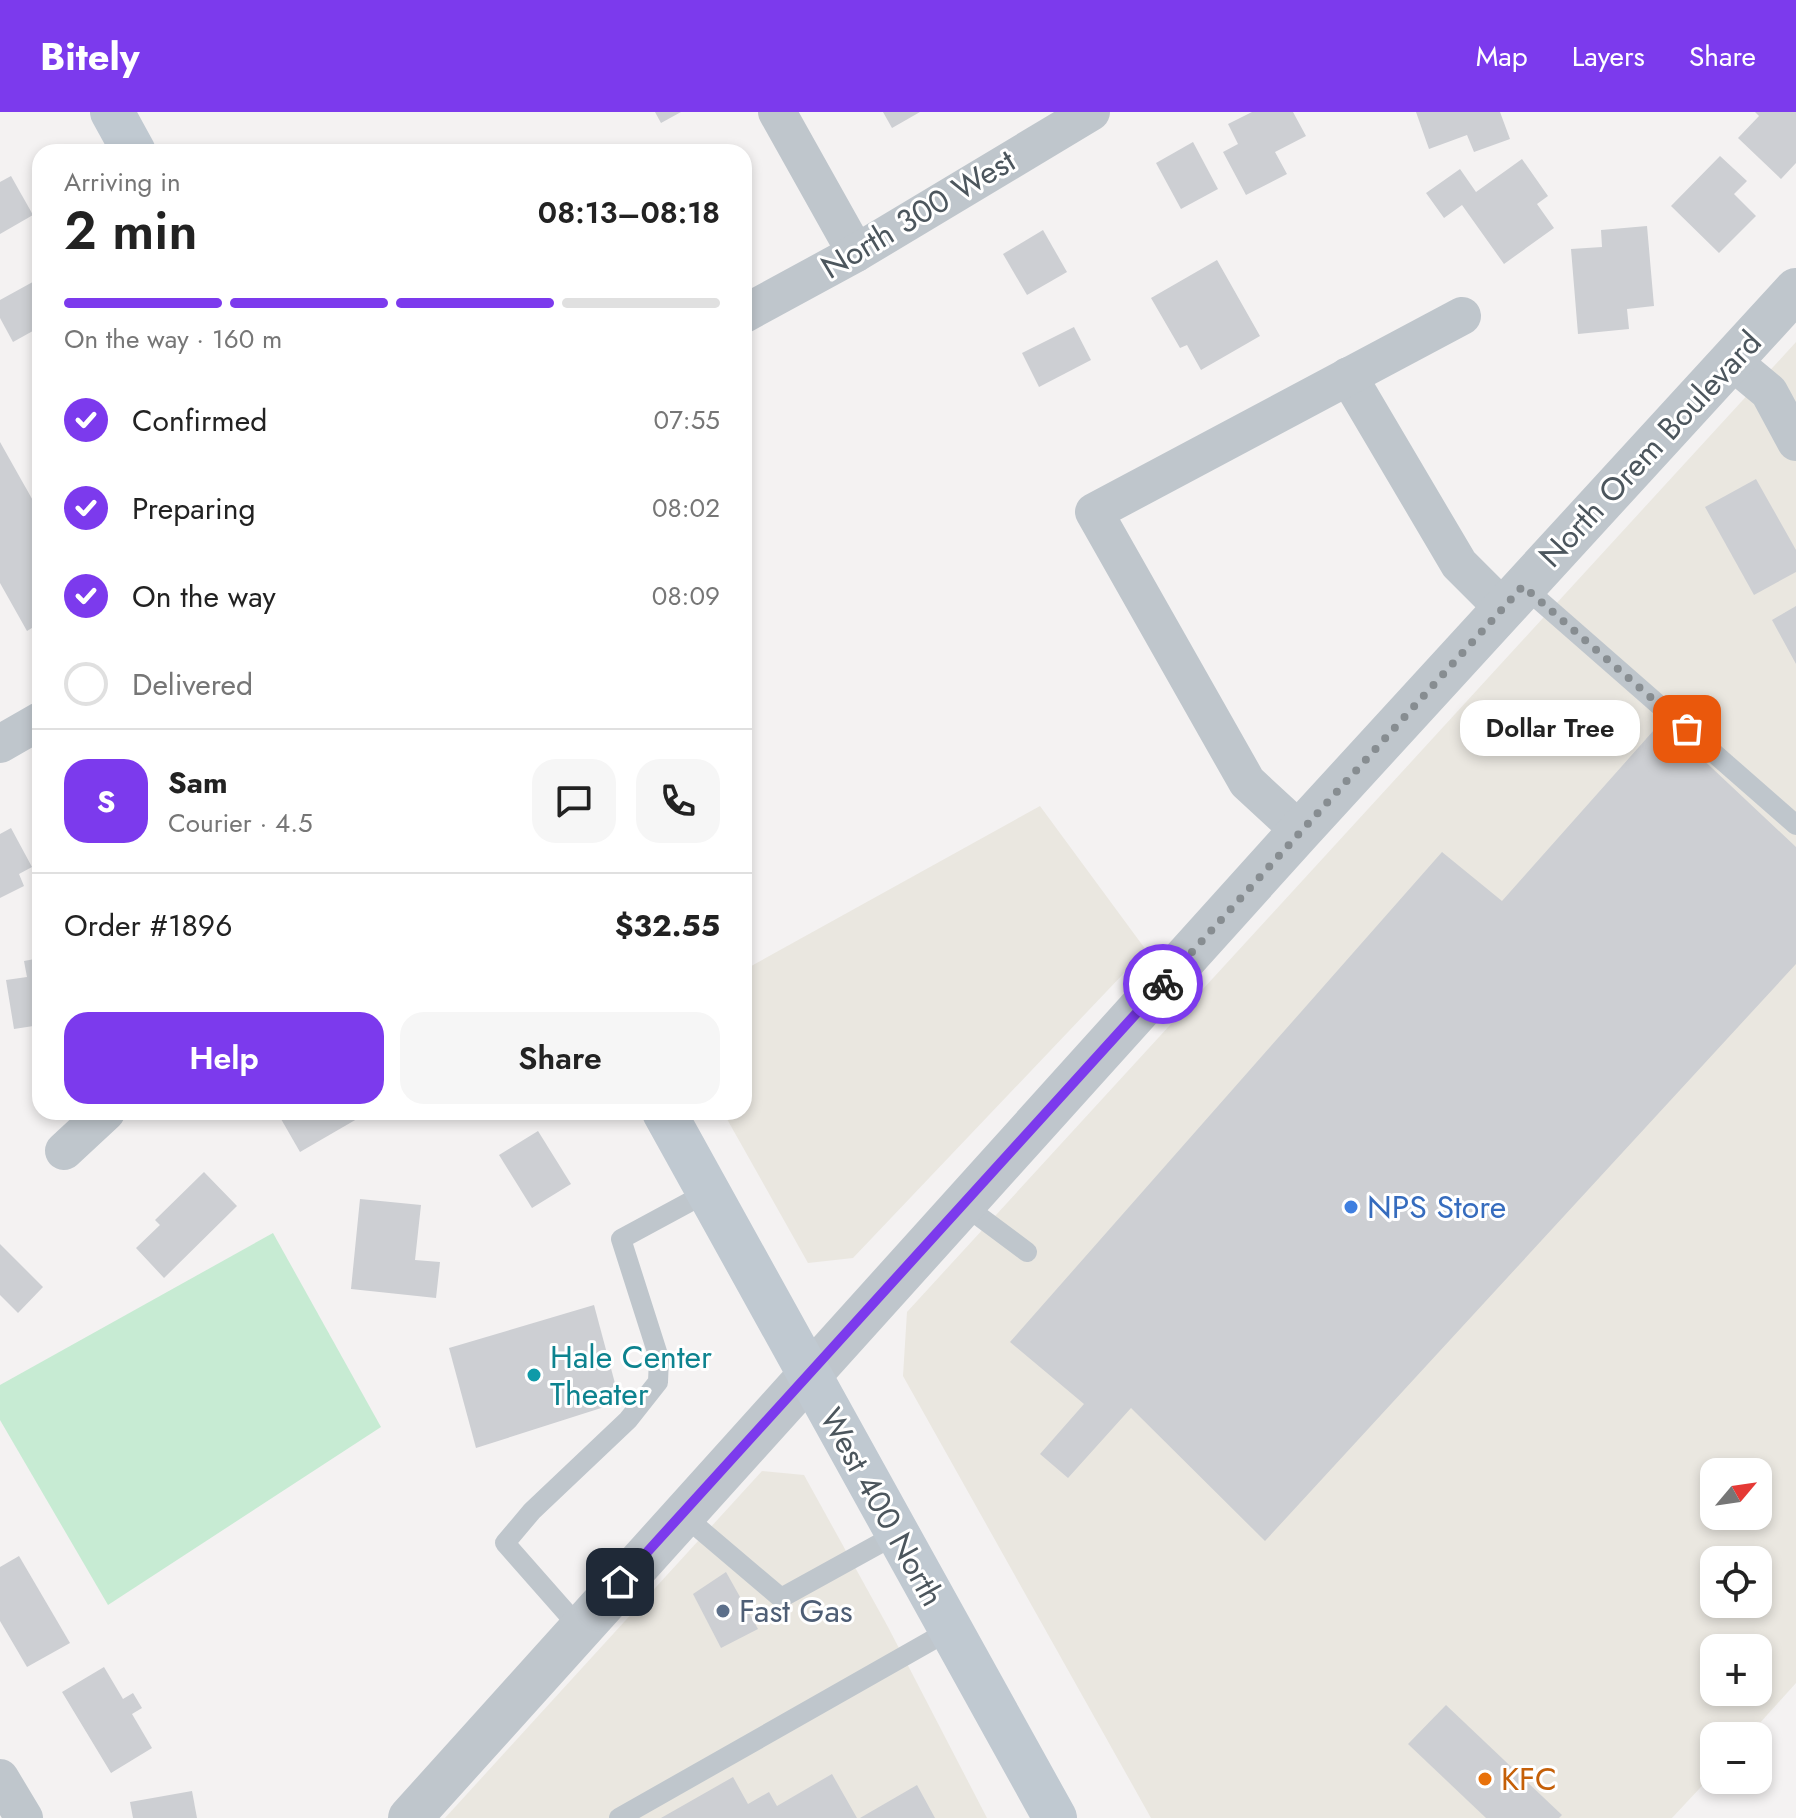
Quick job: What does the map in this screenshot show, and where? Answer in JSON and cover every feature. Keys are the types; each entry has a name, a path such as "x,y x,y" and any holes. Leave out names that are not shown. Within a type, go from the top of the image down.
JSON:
{"main road":[{"path":"112,112 130,144"},
{"name":"West 400 North","path":"668,1120 1055,1818"}],"street":[{"path":"777,112 856,253"},
{"name":"North 300 West","path":"752,310 856,253 1091,112"},
{"name":"North Orem Boulevard","path":"410,1818 1300,831 1796,290"},
{"path":"1300,831 1247,782 1094,512 1462,316"},
{"path":"1733,362 1769,392 1796,442"},
{"path":"1348,376 1459,564 1513,597"},
{"path":"0,744 32,726"},
{"path":"64,1151 97,1120"},
{"path":"0,1778 24,1818"}],"lane":[{"path":"1513,597 1796,825"},
{"path":"579,1627 505,1543 532,1511 628,1420 658,1382 659,1358 621,1239 708,1192"},
{"path":"964,1205 1027,1252"},
{"path":"682,1514 781,1598 897,1534"},
{"path":"619,1818 950,1630"}],"shaded area":[{"path":"1796,342 1796,1683 1761,1722 1700,1722 1700,1788 1672,1818 1151,1818 903,1376 907,1312"},
{"path":"1040,806 1146,950 853,1258 808,1263 728,1120 752,1120 752,966"},
{"path":"762,1471 804,1475 888,1627 987,1818 445,1818"}],"green space":[{"path":"273,1233 381,1427 108,1605 0,1420 0,1385"}],"building":[{"path":"655,112 681,112 661,123"},
{"path":"883,112 920,112 892,128"},
{"path":"1252,112 1293,112 1306,136 1275,152 1287,174 1246,195 1223,152 1238,144 1228,124"},
{"path":"1416,112 1500,112 1510,139 1474,152 1467,135 1429,149"},
{"path":"1755,112 1796,112 1796,163 1781,179 1738,138 1759,116"},
{"path":"1193,142 1218,189 1181,209 1156,163"},
{"path":"1720,156 1747,181 1734,194 1756,216 1719,253 1671,206"},
{"path":"1522,159 1548,196 1537,204 1554,228 1504,264 1462,205 1444,218 1426,193 1460,169 1476,192"},
{"path":"11,176 32,216 0,234 0,182"},
{"path":"1647,226 1654,306 1627,309 1629,329 1578,334 1571,249 1602,247 1601,230"},
{"path":"1043,230 1067,272 1027,295 1003,254"},
{"path":"1217,260 1260,336 1201,370 1187,345 1180,348 1151,298"},
{"path":"32,282 32,331 13,342 0,318 0,300"},
{"path":"1074,327 1091,360 1039,387 1022,353"},
{"path":"0,442 32,499 32,628 27,631 0,583"},
{"path":"1756,479 1796,550 1796,572 1754,595 1705,507"},
{"path":"1796,606 1796,664 1772,620"},
{"name":"NPS Store","path":"1662,721 1796,847 1796,964 1265,1541 1131,1408 1068,1478 1040,1454 1084,1404 1010,1342 1442,852 1502,901"},
{"path":"11,828 32,867 19,874 24,886 0,898 0,834"},
{"path":"32,960 32,1026 14,1029 6,980 27,977 24,961"},
{"path":"282,1120 355,1120 300,1152"},
{"path":"538,1131 571,1184 532,1208 499,1155"},
{"path":"204,1172 237,1206 164,1278 136,1248 160,1225 155,1220"},
{"path":"360,1199 421,1205 415,1260 440,1262 436,1298 351,1289"},
{"path":"0,1244 43,1287 18,1313 0,1295"},
{"name":"Hale Center Theater","path":"594,1305 620,1402 476,1448 449,1348"},
{"path":"19,1556 70,1643 27,1667 0,1621 0,1567"},
{"path":"726,1572 758,1629 721,1648 693,1594"},
{"path":"104,1667 123,1699 133,1693 142,1708 132,1714 152,1748 111,1773 62,1692"},
{"name":"KFC","path":"1446,1705 1562,1815 1559,1818 1486,1818 1408,1744"},
{"path":"832,1774 857,1818 661,1818 733,1777 748,1804 769,1792 777,1806"},
{"path":"917,1785 935,1818 860,1818"},
{"path":"192,1791 197,1818 133,1818 130,1802"}],"way so far":[{"path":"1163,984 1523,586 1687,729"}],"place":[{"name":"Dollar Tree","path":"1687,729"},
{"name":"NPS Store","path":"1351,1207"},
{"name":"Hale Center Theater","path":"534,1375"},
{"name":"Fast Gas","path":"723,1611"},
{"name":"KFC","path":"1485,1779"}],"route":[{"path":"620,1582 1163,984"}]}
